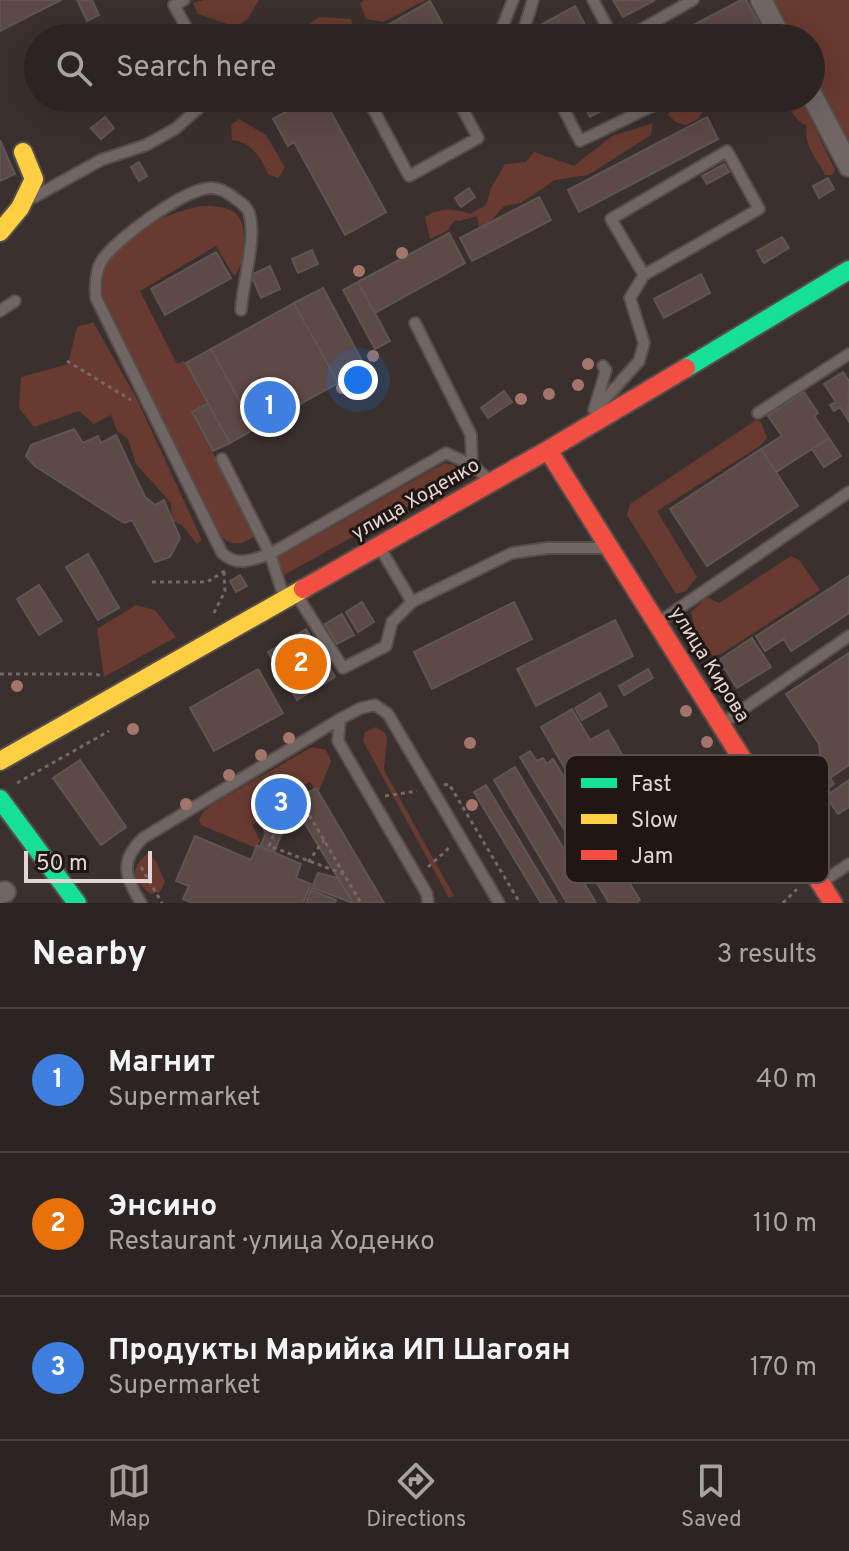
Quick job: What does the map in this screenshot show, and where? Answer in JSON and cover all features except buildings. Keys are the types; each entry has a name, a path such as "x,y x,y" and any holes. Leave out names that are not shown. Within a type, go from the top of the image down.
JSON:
{"street":[{"path":"761,0 774,24"},
{"path":"820,112 849,166"},
{"path":"0,232 9,225 25,202 34,179 23,152"},
{"name":"улица Ходенко","path":"0,761 548,450 590,419 849,270"},
{"name":"улица Кирова","path":"548,450 740,755"},
{"path":"0,799 77,903"},
{"name":"улица Кирова","path":"821,883 833,903"}],"lane":[{"path":"184,0 174,5 184,24"},
{"path":"504,24 513,0"},
{"path":"526,24 533,0"},
{"path":"593,0 606,24"},
{"path":"651,24 693,0"},
{"path":"25,202 101,160 146,145 175,129 194,112"},
{"path":"375,112 409,176 478,138 464,112"},
{"path":"565,112 580,141 631,112"},
{"path":"590,419 639,361 644,343 630,298 644,275 759,209 727,151 611,219 644,275"},
{"path":"241,310 253,231 248,209 228,192 210,188 170,204 112,247 99,266 96,298 222,553 231,561 246,562 270,554 446,453 472,465 492,482"},
{"path":"0,311 15,301"},
{"path":"415,323 471,435 472,465"},
{"path":"758,413 849,354"},
{"path":"590,419 606,370 603,366"},
{"path":"222,459 290,596 343,668 386,646 392,622 412,602 512,553 548,548 610,548"},
{"path":"657,624 849,492"},
{"path":"379,546 412,602"},
{"path":"721,724 849,636"},
{"path":"141,903 126,867 131,850 143,838 315,733 361,708 375,705 388,714 499,903"},
{"path":"340,719 338,741 427,894 428,903"},
{"path":"315,733 338,741"},
{"path":"829,878 849,864"}],"path":[{"path":"67,361 152,413"},
{"path":"152,582 207,582 224,572 231,561"},
{"path":"0,674 94,674"},
{"path":"14,785 109,731"},
{"path":"344,874 269,846 279,822 305,808 324,840 344,874 361,903"},
{"path":"308,862 324,840"},
{"path":"131,850 162,903"},
{"path":"783,903 797,889"}],"shaded area":[{"path":"204,0 259,0 248,18 240,24 227,24 198,14 193,3"},
{"path":"364,0 426,0 383,22 366,19 360,3"},
{"path":"773,0 849,0 849,143 825,98 825,24 786,24"},
{"path":"319,17 351,19 353,24 309,24"},
{"path":"670,112 702,112 699,118 686,125 677,123 668,115"},
{"path":"792,112 808,112 835,170 832,175 825,175 809,146 807,126"},
{"path":"239,119 266,135 285,167 278,178 268,174 250,147 232,140 231,125"},
{"path":"653,123 651,135 588,175 555,180 521,203 504,206 492,220 479,227 477,216 455,220 447,231 430,239 425,217 447,210 470,214 486,205 491,188 505,164 526,162 534,152 574,166 612,136"},
{"path":"203,206 230,210 240,219 244,247 237,272 234,276 216,246 140,291 177,364 184,361 207,402 191,412 257,535 239,543 221,536 102,295 105,269 111,257 132,235 160,219"},
{"path":"93,322 137,399 202,540 197,544 182,525 172,521 171,503 136,464 128,439 117,431 111,415 94,424 79,411 34,427 19,408 21,377 68,364 77,327"},
{"path":"756,420 761,422 767,438 760,446 657,511 697,577 686,591 676,594 627,515 630,504"},
{"path":"444,463 454,465 458,471 457,479 284,575 277,558"},
{"path":"791,556 799,560 820,590 721,654 713,656 695,629 691,612 707,597 719,603"},
{"path":"136,605 155,610 176,637 104,677 97,629"},
{"path":"376,727 385,733 387,739 384,770 454,896 449,898 363,741 365,732"},
{"path":"312,747 326,750 331,761 318,794 310,782 271,805 275,812 252,825 260,840 256,848 201,825 199,820 203,812 213,804"},
{"path":"147,854 156,861 165,882 160,892 151,894 140,885 135,875 137,865"}],"traffic: fast":[{"path":"686,368 849,270"},
{"path":"0,799 77,903"}],"traffic: slow":[{"path":"0,232 20,208 34,179 23,152"},
{"path":"0,761 303,589"}],"traffic: jam":[{"path":"303,589 686,368"},
{"path":"548,450 740,755"},
{"path":"820,883 833,903"}],"place":[{"name":"Магнит","path":"270,407"},
{"name":"Энсино","path":"301,664"},
{"name":"Продукты Марийка ИП Шагоян","path":"281,804"}]}
